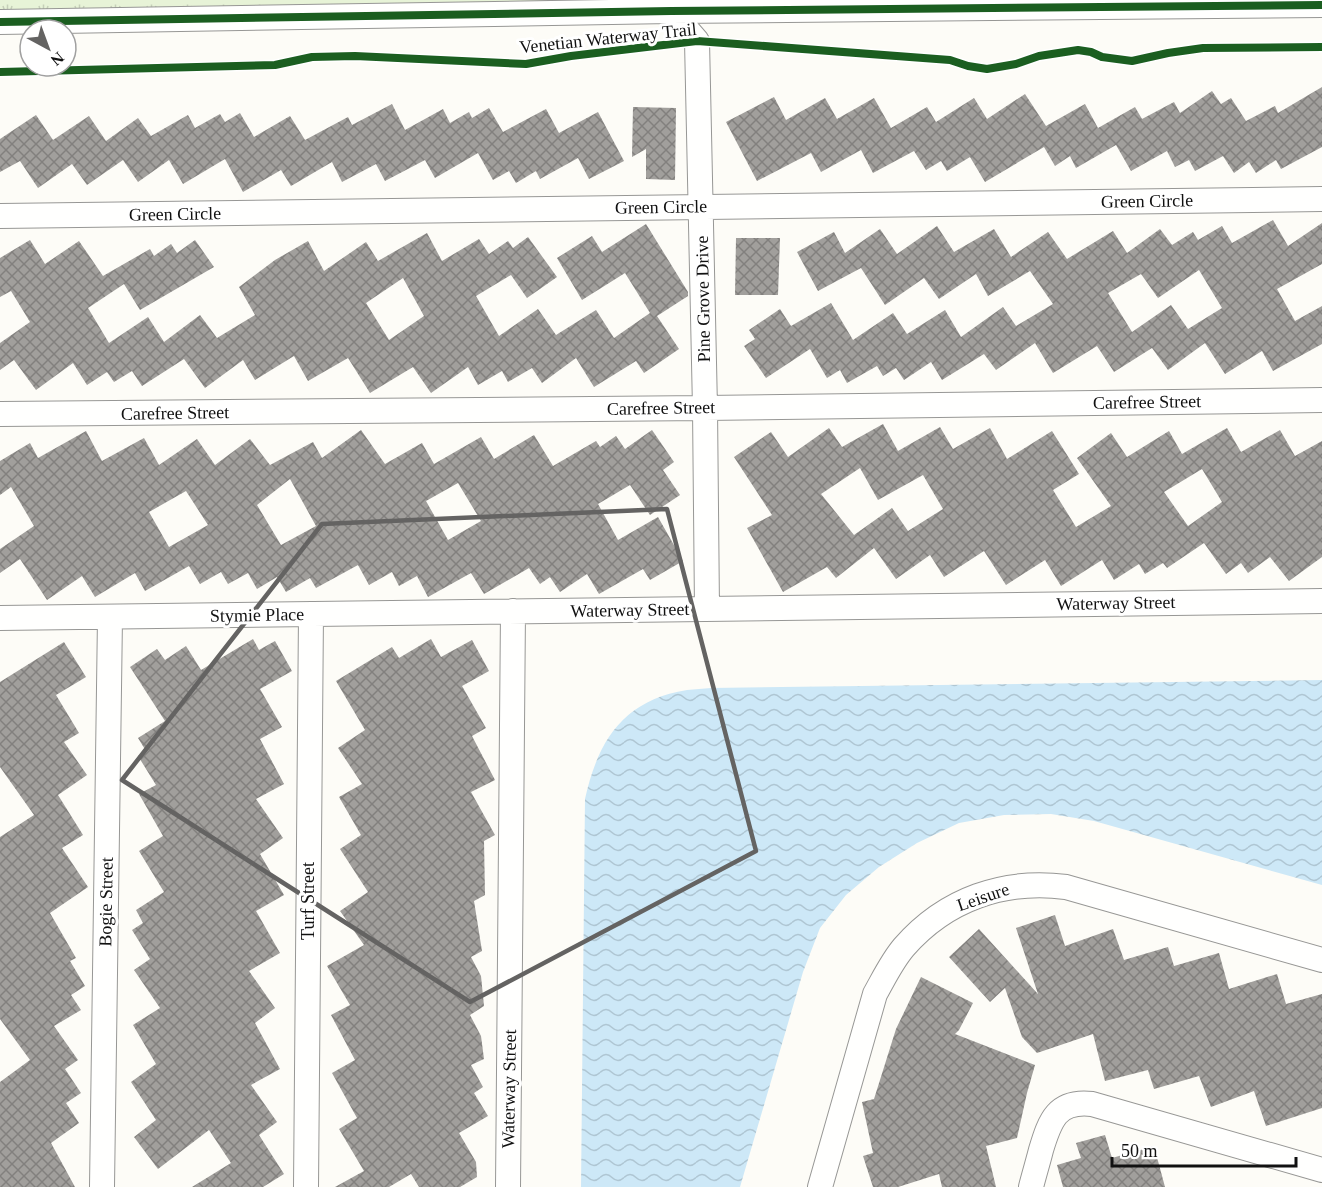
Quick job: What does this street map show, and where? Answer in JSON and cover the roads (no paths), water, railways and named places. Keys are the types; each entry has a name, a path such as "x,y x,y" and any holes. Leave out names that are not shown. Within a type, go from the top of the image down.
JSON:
{"street":[{"path":"0,22 670,6 1322,4"},
{"name":"Pine Grove Drive","path":"670,6 697,41 705,408 706,609"},
{"name":"Green Circle","path":"0,216 1322,199"},
{"name":"Carefree Street","path":"0,414 705,408 1322,399"},
{"name":"Waterway Street","path":"508,1187 513,611 1322,600"},
{"name":"Stymie Place","path":"0,618 513,611"},
{"name":"Turf Street","path":"306,1187 311,614"},
{"name":"Bogie Street","path":"102,1187 110,616"},
{"name":"Leisure","path":"820,1187 875,994 886,971 904,947 926,925 948,909 973,897 996,889 1022,885 1066,886 1322,960"},
{"path":"1031,1187 1047,1129 1053,1117 1065,1107 1080,1103 1092,1104 1322,1170"}],"water":[{"path":"1322,680 1322,885 1094,821 1051,814 1004,815 959,823 917,843 879,867 846,895 820,928 803,972 740,1187 581,1187 585,799 606,741 630,713 665,695 711,688"}]}
